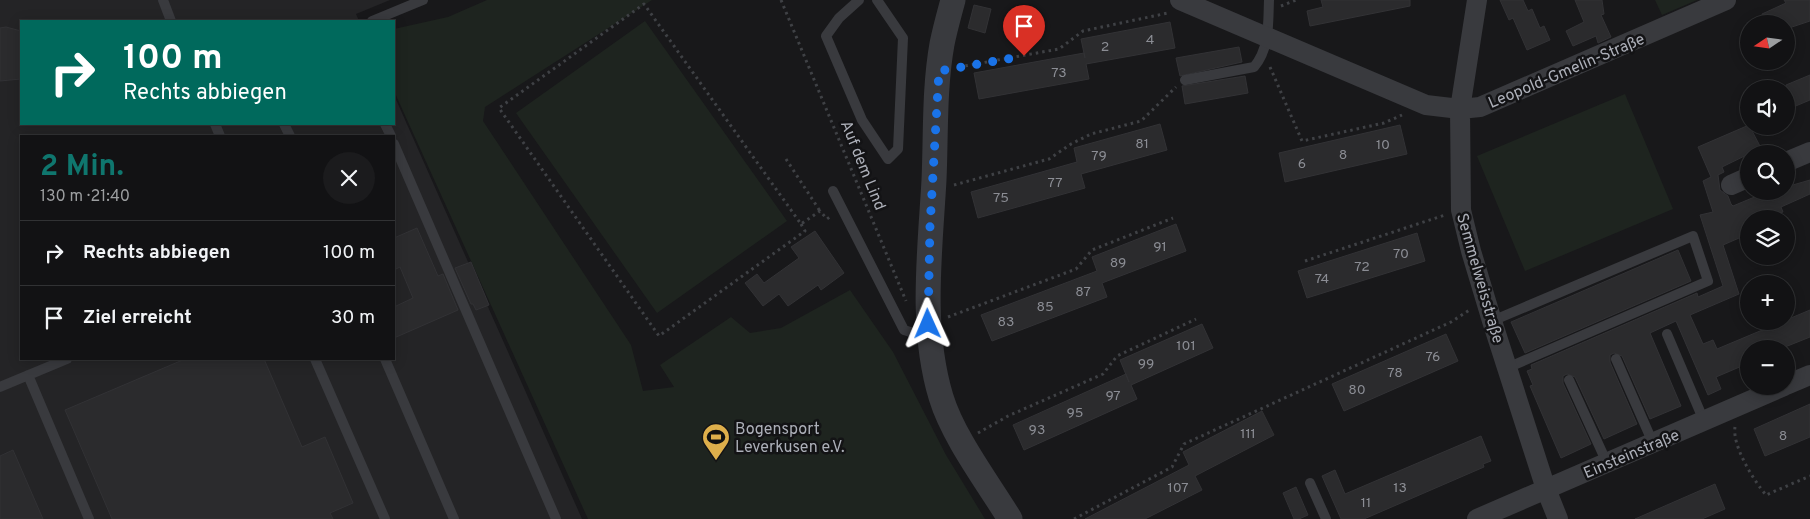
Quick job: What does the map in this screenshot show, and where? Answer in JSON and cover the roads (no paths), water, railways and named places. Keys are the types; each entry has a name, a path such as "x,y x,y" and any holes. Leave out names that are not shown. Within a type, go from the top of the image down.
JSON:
{"street":[{"path":"953,0 942,44 939,71 930,226 929,331 934,372 942,400 963,442 1010,519"},
{"name":"Semmelweisstraße","path":"1477,0 1460,109 1461,210 1492,321 1546,489 1558,519"},
{"name":"Leopold-Gmelin-Straße","path":"1186,3 1426,105 1460,109 1480,107 1726,0"},
{"path":"1795,158 1810,152"},
{"name":"Einsteinstraße","path":"1795,382 1810,375"},
{"name":"Einsteinstraße","path":"1477,519 1503,514 1546,489 1764,395"}],"lane":[{"path":"162,0 172,20"},
{"path":"374,20 423,0"},
{"path":"859,0 839,18 826,36 862,120 888,159 898,150 903,38 877,0"},
{"path":"1184,80 1254,66 1261,58 1267,38 1269,0"},
{"path":"395,146 556,519"},
{"path":"833,192 904,330 929,331"},
{"path":"1492,321 1693,236 1708,281 1507,368"},
{"path":"1667,334 1704,421"},
{"path":"1616,359 1653,443"},
{"path":"0,387 65,360"},
{"path":"315,360 385,519"},
{"path":"385,360 454,519"},
{"path":"28,375 89,519"},
{"path":"1569,380 1606,463"},
{"path":"1310,484 1326,519"}],"place":[{"name":"Bogensport Leverkusen e.V.","path":"716,461"}]}
